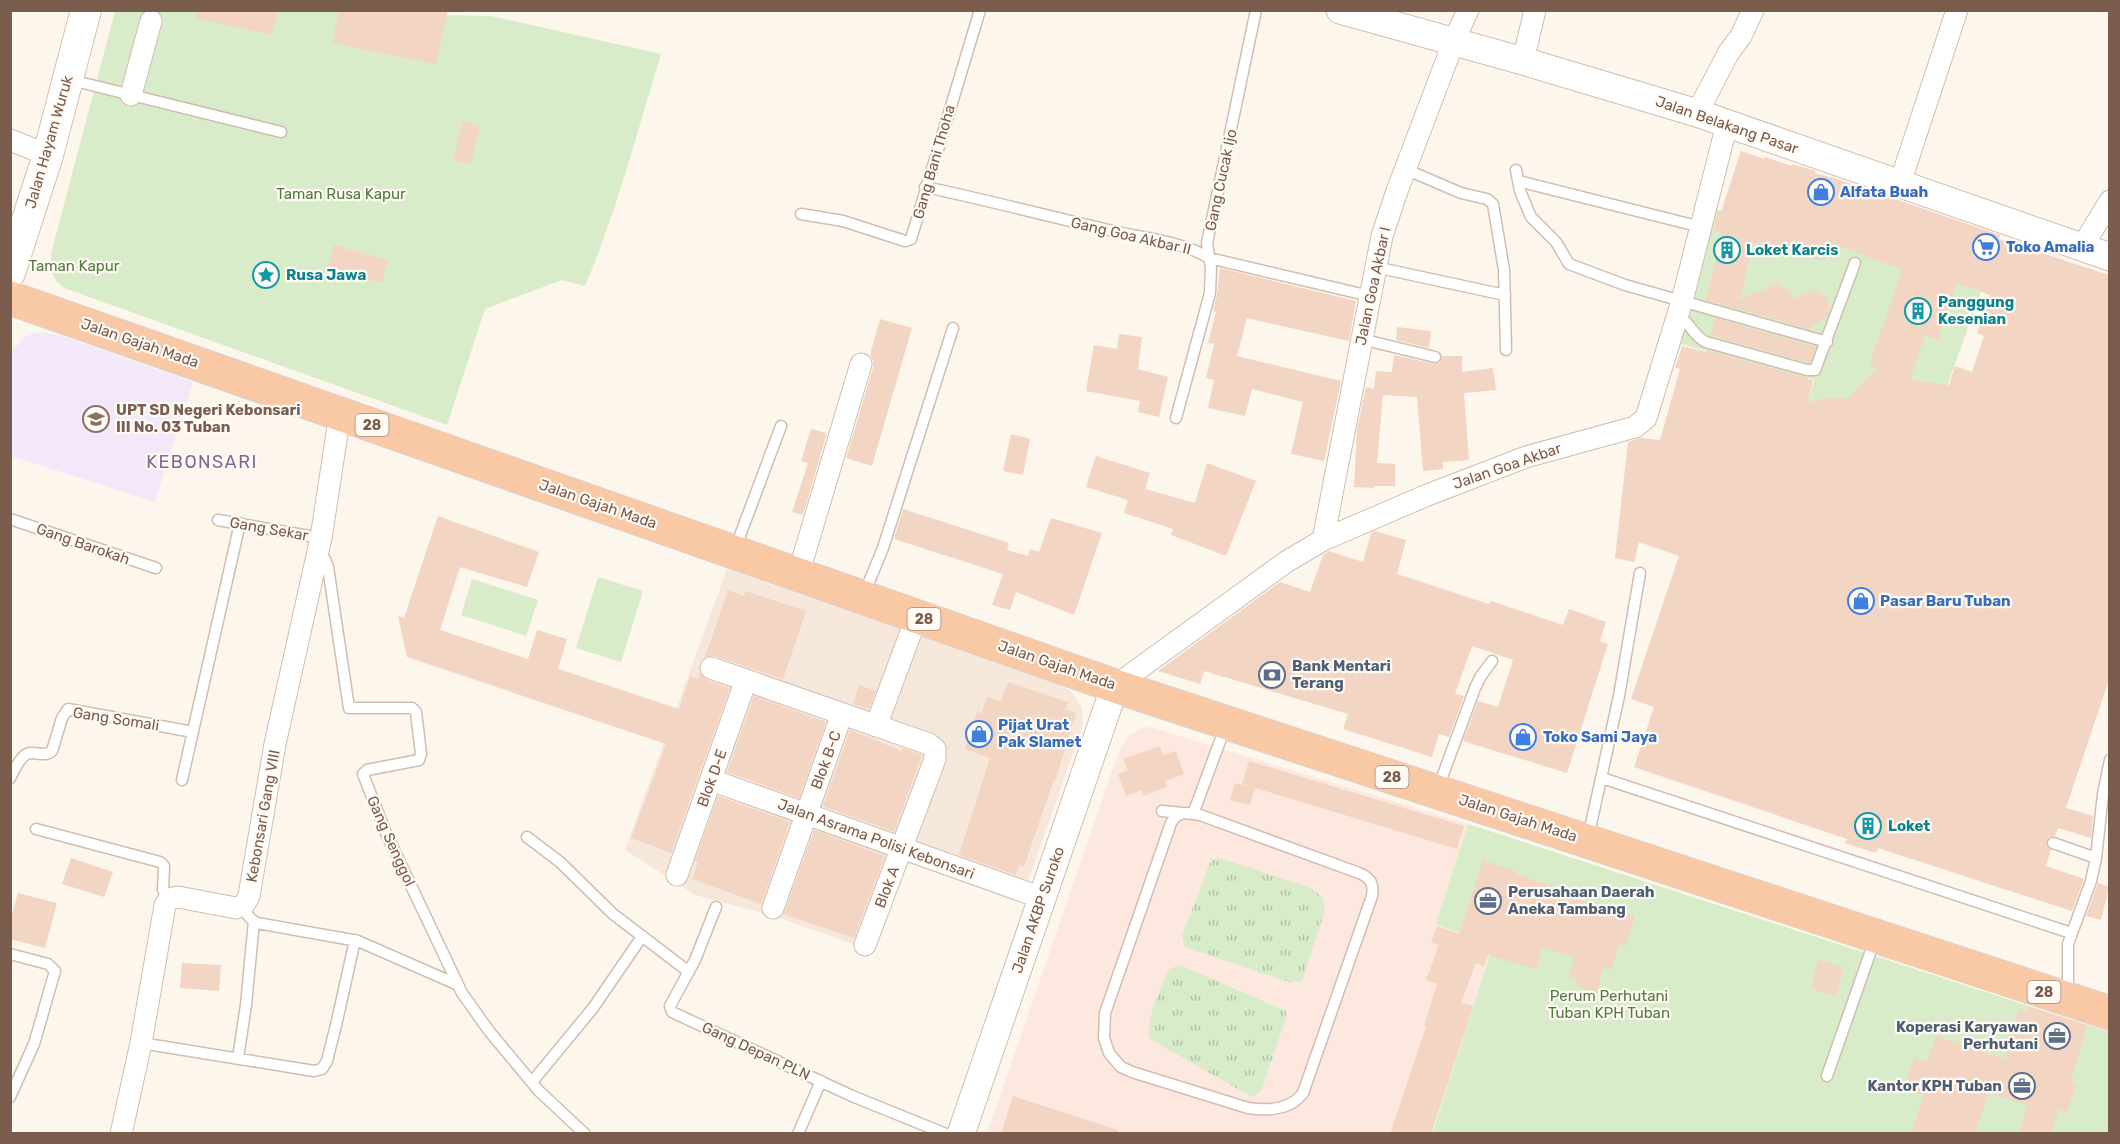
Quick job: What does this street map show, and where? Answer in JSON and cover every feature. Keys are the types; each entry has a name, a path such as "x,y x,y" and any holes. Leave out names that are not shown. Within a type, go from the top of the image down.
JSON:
{"highway":[{"name":"Jalan Gajah Mada","path":"10,298 1115,686 2068,1000 2108,1010"}],"main road":[{"name":"Jalan Hayam Wuruk","path":"10,273 48,155 86,10"}],"street":[{"name":"Jalan Belakang Pasar","path":"1340,10 1697,112 2109,257"},
{"name":"Jalan Goa Akbar I","path":"1323,540 1382,236 1405,169 1468,10"},
{"path":"1523,61 1535,10"},
{"path":"1697,112 1729,52 1741,36 1753,10"},
{"path":"1900,183 1957,10"},
{"path":"131,95 151,21"},
{"name":"Jalan Goa Akbar","path":"1115,686 1286,562 1323,540 1425,496 1526,457 1640,425 1646,418 1679,309 1727,124"},
{"path":"10,140 48,155"},
{"path":"2082,247 2109,201"},
{"path":"798,575 861,364"},
{"name":"Kebonsari Gang VIII","path":"247,914 244,905 249,896 275,744 319,546 340,414"},
{"path":"711,668 876,726 917,616"},
{"name":"Blok D-E","path":"677,875 746,680"},
{"name":"Jalan AKBP Suroko","path":"961,1134 1115,686"},
{"name":"Blok B-C","path":"773,908 842,714"},
{"name":"Blok A","path":"865,945 936,753 932,746 876,726"},
{"name":"Jalan Asrama Polisi Kebonsari","path":"711,780 1042,898"},
{"path":"121,1134 141,1043 164,912 170,899 178,897 232,908 247,914"}],"lane":[{"name":"Gang Bani Thoha","path":"801,214 843,221 908,241 913,235 980,10"},
{"name":"Gang Cucak Ijo","path":"1176,418 1210,293 1212,280 1207,243 1256,10"},
{"path":"68,80 281,132"},
{"path":"1405,169 1461,193 1487,199 1493,204 1503,256 1506,350"},
{"path":"1701,227 1517,175 1525,205 1531,217 1556,242 1569,264 1679,309 1827,342"},
{"name":"Gang Goa Akbar II","path":"926,187 1187,248 1209,258 1370,296"},
{"path":"1679,309 1695,335 1706,342 1807,370 1815,370 1855,263"},
{"path":"1376,267 1505,295"},
{"path":"863,597 883,548 953,328"},
{"path":"1361,339 1435,357"},
{"path":"734,552 781,426"},
{"name":"Gang Barokah","path":"10,519 156,568"},
{"name":"Gang Sekar","path":"218,520 240,523 319,546"},
{"path":"183,780 240,523"},
{"name":"Gang Senggol","path":"319,546 328,567 349,707 356,709 412,708 416,712 421,754 419,760 367,770 363,776 386,833 456,984"},
{"path":"1587,841 1628,649 1640,573"},
{"path":"1437,791 1475,688 1492,661"},
{"name":"Gang Somali","path":"10,778 24,755 30,753 45,755 52,751 62,718 68,709 193,732"},
{"path":"1190,813 1227,722"},
{"path":"2068,1000 2068,956 2071,933 2086,898 2096,858 2109,760"},
{"path":"1602,778 2071,933"},
{"path":"1162,811 1190,813 1368,876 1372,882 1372,896 1303,1093 1299,1100 1277,1109 1248,1108 1132,1072 1114,1061 1108,1053 1104,1038 1105,1013 1171,823 1175,817 1190,813"},
{"path":"36,830 160,862 164,867 163,890 170,899"},
{"path":"527,837 560,862 612,914 689,972"},
{"path":"2053,843 2096,858"},
{"name":"Gang Depan PLN","path":"716,907 689,972 670,1006 672,1012 895,1114 946,1134"},
{"path":"238,1058 246,1005 247,914 355,940 456,984 470,1006 532,1082 565,1117 585,1134"},
{"path":"1827,1076 1876,936"},
{"path":"532,1082 593,1008 641,938"},
{"path":"141,1043 314,1071 320,1070 324,1067 355,940"},
{"path":"10,954 48,964 55,971 36,1037 10,1097"},
{"path":"798,1134 821,1081"}],"shaded area":[{"name":"UPT SD Negeri Kebonsari III No. 03 Tuban","path":"37,332 59,335 193,382 155,502 11,456 11,352 25,337"},
{"path":"727,569 1058,684 1071,691 1082,708 1083,725 1023,895 909,856 875,952 777,917 695,895 625,850"},
{"path":"1150,727 1468,824 1436,924 1493,944 1432,1133 987,1134 1118,754 1128,736 1142,728"}],"green space":[{"name":"Taman Rusa Kapur","path":"417,10 438,15 491,16 661,54 617,200 585,286 562,280 485,309 447,425 64,288 59,284 51,266 52,250 115,11"},
{"path":"1712,208 1987,275 1943,397 1799,434 1814,380 1677,343"},
{"path":"598,577 643,591 621,662 576,648"},
{"path":"472,579 538,600 526,636 461,615"},
{"name":"Perum Perhutani Tuban KPH Tuban","path":"1468,824 2109,1032 2109,1133 1432,1134 1493,945 1436,924"},
{"path":"1217,858 1311,888 1323,898 1325,911 1302,981 1289,982 1184,945 1182,936 1209,865"},
{"path":"1180,965 1286,1011 1286,1018 1261,1091 1254,1096 1250,1096 1150,1039 1151,1014 1169,969"}],"building":[{"path":"196,10 278,10 272,35 195,18"},
{"path":"339,10 448,10 436,64 332,43"},
{"path":"462,121 480,126 471,164 453,160"},
{"name":"Pasar Baru Tuban","path":"1741,151 1764,159 1765,157 1816,171 1815,173 2000,235 1999,239 2109,275 2109,680 2066,808 2093,816 2091,838 2058,828 2055,836 2049,837 2046,844 2051,850 2046,866 2084,879 2072,911 1878,848 1876,853 1845,843 1847,839 1634,767 1654,707 1631,699 1679,556 1639,542 1634,562 1615,558 1628,442 1641,438 1660,440 1680,369 1675,368 1682,346 1706,352 1707,350 1813,380 1808,402 1832,397 1847,399 1878,368 1869,365 1902,270 1840,246 1829,256 1818,260 1804,250 1790,252 1753,243 1746,272 1741,273 1746,274 1740,299 1776,284 1785,288 1795,298 1814,290 1828,299 1828,315 1809,329 1706,300 1722,233 1713,231 1718,212 1721,212","holes":["1957,283 1990,295 1977,333 1984,336 1972,372 1955,366 1949,385 1910,380 1925,335 1938,340"]},
{"path":"334,245 388,260 382,283 327,269"},
{"path":"1220,268 1356,301 1349,341 1247,318 1237,356 1341,381 1324,461 1291,454 1303,402 1252,389 1245,416 1208,408 1214,380 1206,378 1214,344 1208,343 1216,312 1213,311"},
{"path":"1715,318 1816,347 1810,363 1711,335"},
{"path":"880,319 912,328 872,466 846,458 873,368 870,355"},
{"path":"1397,327 1431,331 1429,348 1396,340"},
{"path":"1119,334 1142,337 1138,369 1168,377 1159,417 1138,412 1140,401 1086,391 1094,345 1117,349"},
{"path":"1394,355 1434,364 1440,363 1442,356 1462,356 1462,372 1493,368 1496,390 1464,393 1469,460 1443,462 1443,469 1423,471 1417,397 1383,395 1377,463 1395,464 1395,486 1354,487 1357,429 1366,387 1374,389 1376,371 1392,372"},
{"path":"811,429 827,433 803,515 792,512 808,463 801,461"},
{"path":"1011,434 1030,439 1023,475 1003,471"},
{"path":"1096,456 1150,473 1145,489 1195,503 1207,463 1256,481 1226,556 1171,535 1173,529 1124,513 1128,500 1086,487"},
{"path":"903,509 1009,543 1007,550 1028,556 1030,549 1039,552 1051,518 1102,533 1074,615 1016,592 1010,610 992,605 1003,574 894,539"},
{"path":"438,516 539,552 527,587 460,567 440,630 528,659 537,630 567,639 558,669 679,709 690,676 698,679 700,673 707,680 730,688 671,853 631,838 666,744 407,657 398,616 404,618"},
{"path":"1375,531 1406,540 1397,574 1563,625 1569,609 1606,622 1600,641 1608,644 1567,773 1463,741 1478,701 1498,707 1513,660 1472,646 1455,694 1464,696 1449,737 1439,734 1432,757 1343,729 1348,714 1204,671 1200,684 1158,671 1280,582 1310,592 1323,555 1329,551 1363,562 1371,533"},
{"path":"728,590 744,596 745,591 806,611 783,679 715,656 705,657"},
{"path":"1008,682 1068,702 1065,709 1076,713 1056,779 1054,779 1024,867 1019,865 1016,875 959,855 990,758 965,749 977,712 981,714 987,697 1001,701"},
{"path":"859,685 876,691 869,709 853,704"},
{"path":"754,696 826,722 799,798 727,772"},
{"path":"850,730 902,751 903,748 922,755 894,832 823,806"},
{"path":"1160,746 1163,755 1176,751 1184,774 1165,781 1167,787 1143,796 1141,790 1126,796 1118,774 1128,770 1123,759"},
{"path":"1249,761 1464,826 1457,849 1242,784"},
{"path":"1235,783 1255,788 1250,805 1230,800"},
{"path":"718,796 790,822 761,904 692,879 698,862 695,861"},
{"path":"814,830 885,856 854,938 784,914"},
{"path":"71,858 113,872 104,897 62,884"},
{"path":"1483,860 1516,871 1515,873 1583,899 1582,901 1635,916 1626,946 1619,944 1611,970 1603,968 1597,992 1576,986 1578,980 1569,978 1574,958 1542,947 1536,969 1488,955 1484,966 1476,963 1461,1003 1473,1006 1431,1134 1390,1134 1426,1027 1424,1026 1437,984 1426,980 1439,945 1431,942 1437,926 1459,934"},
{"path":"2098,883 2109,887 2101,920 2086,916"},
{"path":"18,893 57,903 45,948 10,939 10,921"},
{"path":"1818,960 1844,967 1836,996 1811,989"},
{"path":"182,963 221,965 219,991 180,988"},
{"name":"Kantor KPH Tuban","path":"2028,1006 2087,1025 2071,1081 2077,1083 2067,1112 2059,1109 2051,1134 2018,1134 2028,1105 1989,1093 1975,1134 1911,1134 1924,1095 1904,1088 1914,1058 1927,1062 1936,1036 2005,1059 2019,1010 2027,1013"},
{"path":"1013,1096 1118,1130 1118,1134 1001,1134"}],"place":[{"name":"Alfata Buah","path":"1821,192"},
{"name":"Toko Amalia","path":"1986,247"},
{"name":"Loket Karcis","path":"1727,250"},
{"name":"Rusa Jawa","path":"266,275"},
{"name":"Panggung Kesenian","path":"1918,311"},
{"name":"UPT SD Negeri Kebonsari III No. 03 Tuban","path":"96,419"},
{"name":"Pasar Baru Tuban","path":"1861,601"},
{"name":"Bank Mentari Terang","path":"1272,675"},
{"name":"Pijat Urat Pak Slamet","path":"979,734"},
{"name":"Toko Sami Jaya","path":"1523,737"},
{"name":"Loket","path":"1868,826"},
{"name":"Perusahaan Daerah Aneka Tambang","path":"1488,901"},
{"name":"Koperasi Karyawan Perhutani","path":"2057,1036"},
{"name":"Kantor KPH Tuban","path":"2022,1086"}],"district":[{"name":"KEBONSARI","path":"202,462"}],"park label":[{"name":"Taman Kapur","path":"74,266"}]}
